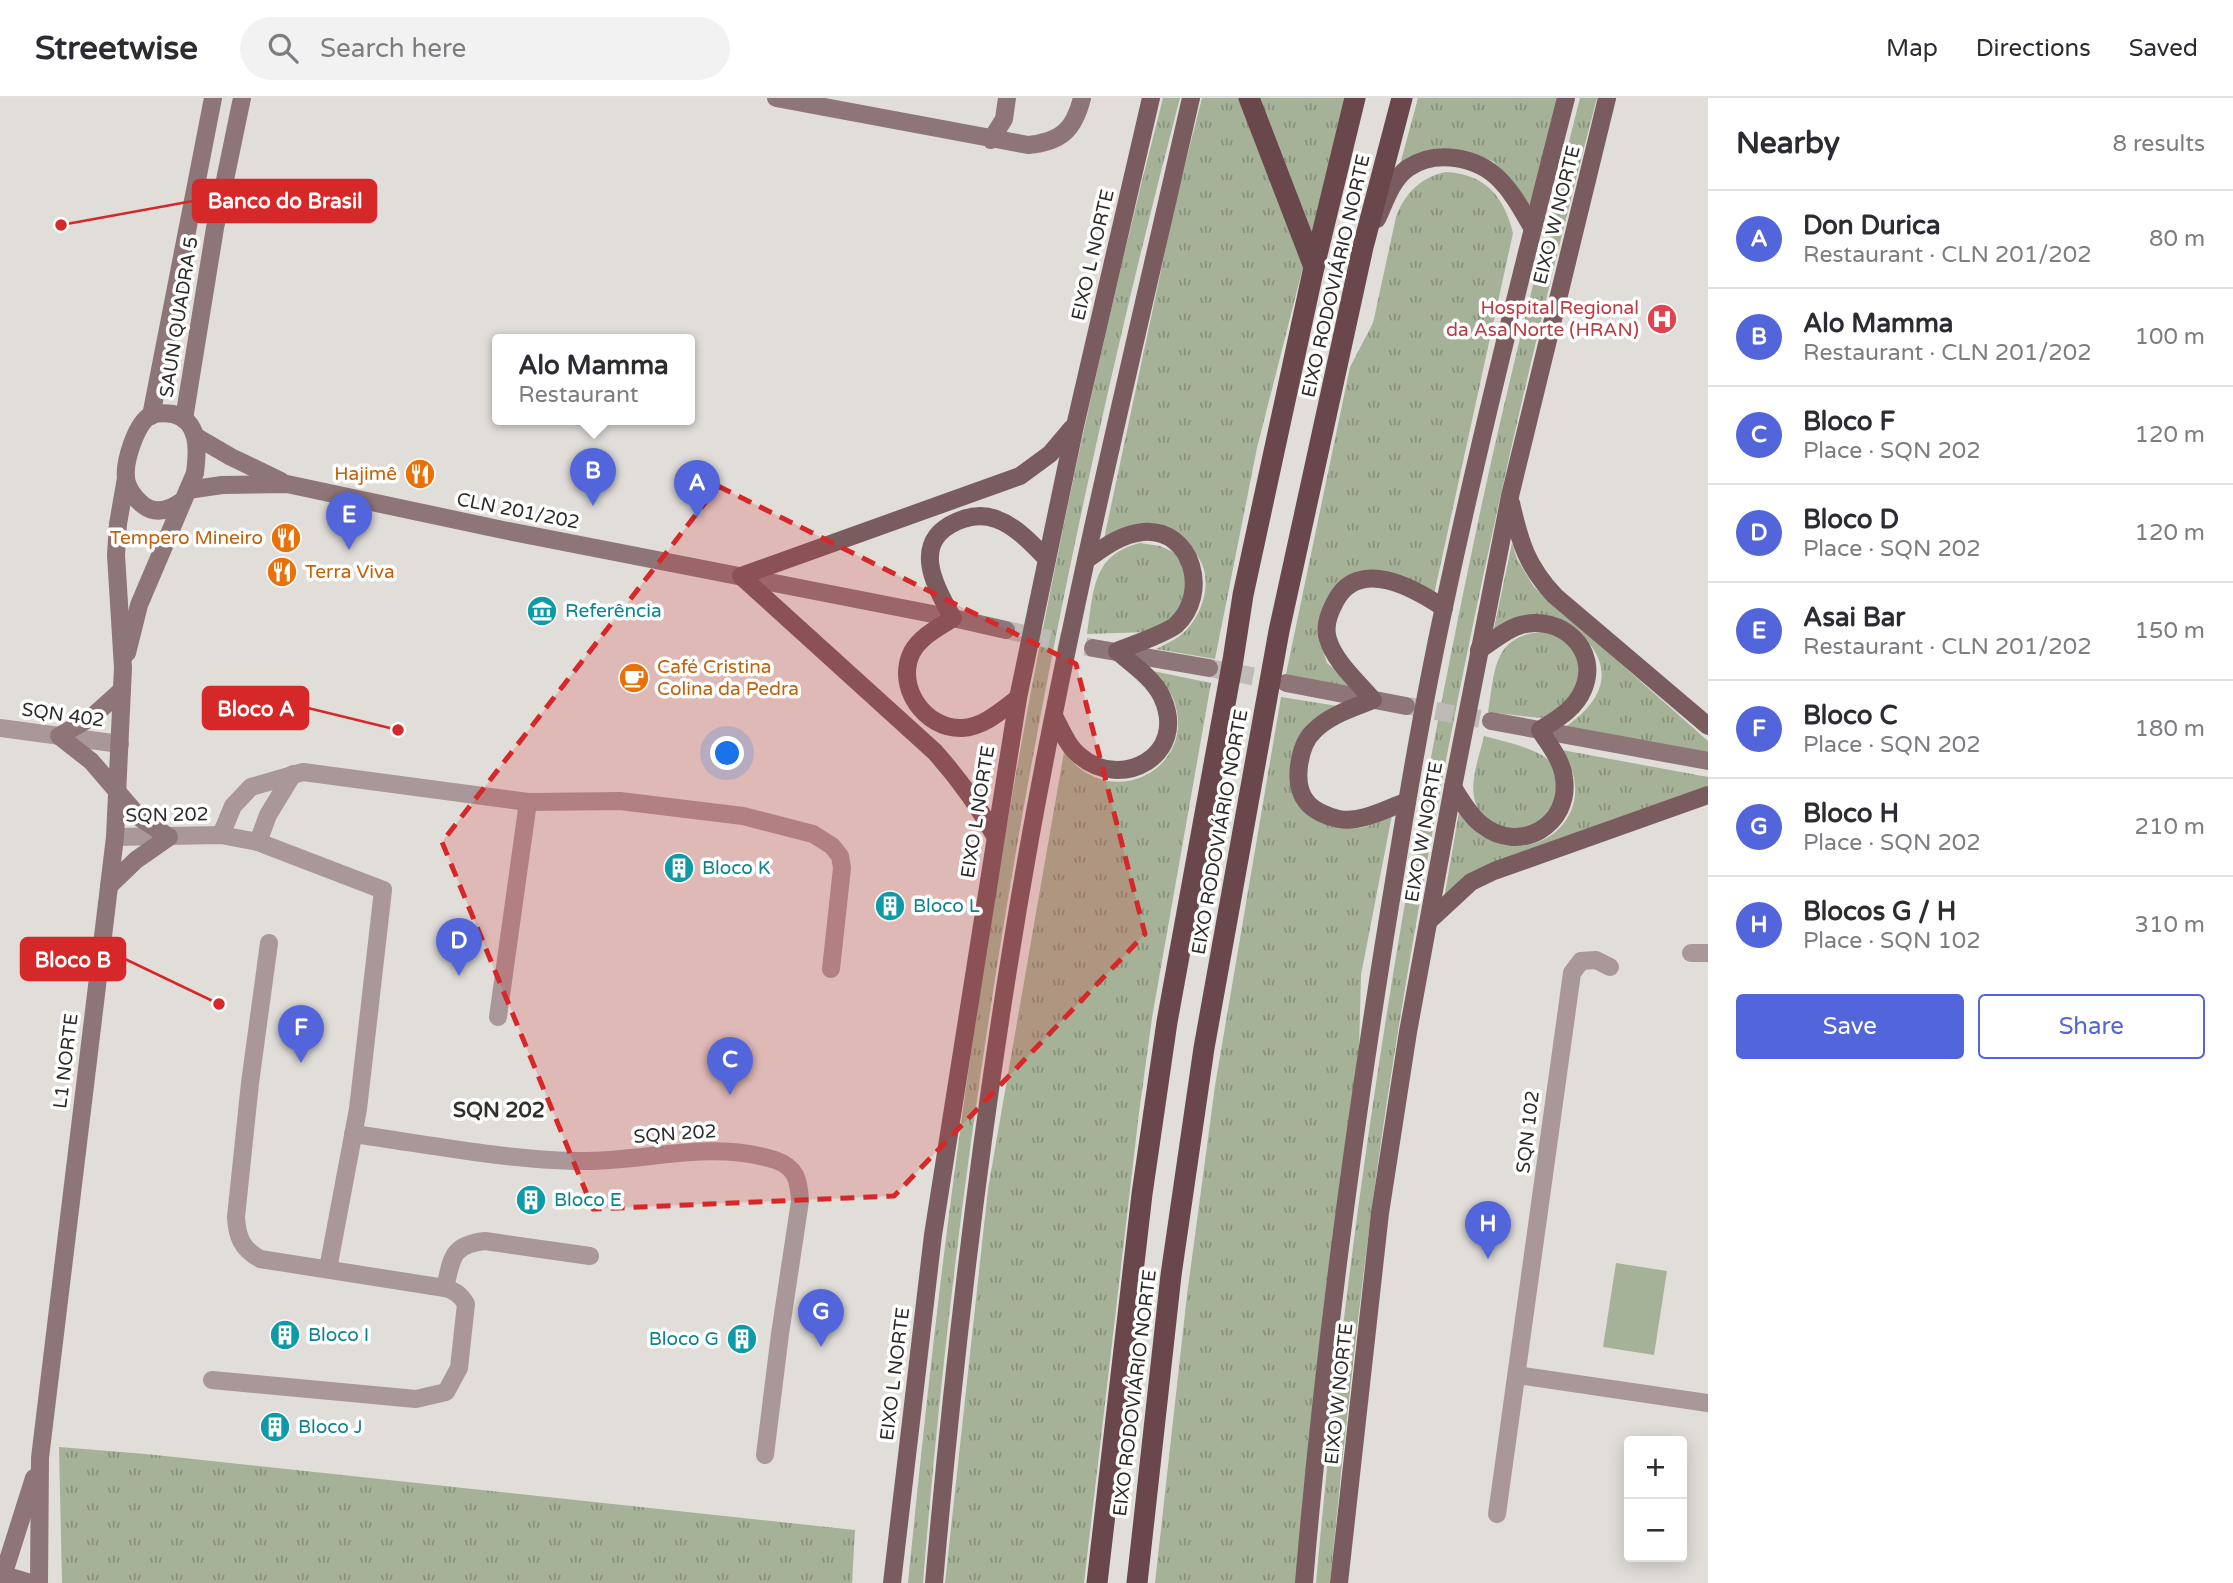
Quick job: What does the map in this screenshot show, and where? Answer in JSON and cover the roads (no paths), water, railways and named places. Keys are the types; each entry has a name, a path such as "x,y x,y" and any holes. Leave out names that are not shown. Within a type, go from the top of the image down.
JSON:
{"highway":[{"name":"EIXO RODOVIÁRIO NORTE","path":"1249,98 1314,267"},
{"name":"EIXO RODOVIÁRIO NORTE","path":"1097,1583 1142,1194 1167,1022 1243,595 1314,267 1354,98"},
{"name":"EIXO RODOVIÁRIO NORTE","path":"1137,1583 1171,1275 1204,1048 1279,631 1363,247 1402,98"}],"main road":[{"name":"EIXO L NORTE","path":"892,1583 933,1235 1018,698 1075,426 1151,98"},
{"path":"934,1583 973,1205 1030,842 1086,560 1191,98"},
{"name":"EIXO W NORTE","path":"1304,1583 1338,1256 1407,801 1444,608 1566,98"},
{"name":"EIXO W NORTE","path":"1339,1583 1380,1213 1408,1032 1452,787 1510,496 1607,98"},
{"path":"1363,247 1393,186 1408,168 1430,159 1447,157 1479,166 1498,178 1517,201 1533,229"},
{"path":"995,836 966,788 935,752 741,576 1020,476 1050,454 1075,426"},
{"path":"1510,496 1526,558 1538,577 1555,596 1708,726"},
{"path":"1018,698 992,717 976,725 961,728 948,726 922,711 909,690 907,666 919,641 953,618 932,576 929,560 931,549 937,536 948,525 966,517 981,516 996,519 1026,538 1047,559"},
{"path":"1054,716 1080,756 1095,765 1113,769 1147,763 1159,753 1165,741 1168,725 1161,695 1146,675 1117,652 1174,627 1184,616 1191,604 1194,590 1191,561 1171,540 1157,533 1143,532 1128,535 1086,560"},
{"path":"1407,801 1356,819 1339,819 1320,812 1306,802 1302,793 1298,779 1301,757 1312,732 1344,712 1373,700 1339,661 1326,635 1336,599 1350,585 1360,580 1375,579 1406,584 1444,608"},
{"path":"1452,787 1483,826 1513,838 1531,836 1546,828 1555,820 1565,793 1561,764 1540,730 1563,715 1575,703 1584,688 1586,657 1582,645 1554,625 1539,622 1520,625 1479,650"},
{"path":"1430,920 1471,882 1494,871 1708,795"}],"street":[{"name":"SAUN QUADRA 5","path":"151,416 213,98"},
{"name":"SAUN QUADRA 5","path":"184,419 212,249 242,98"},
{"path":"776,98 1028,145 1058,138 1070,128 1078,115 1082,98"},
{"path":"991,140 1004,119 1007,98"},
{"path":"165,413 184,419 191,425 197,453 195,473 185,496 166,510 153,510 143,506 135,498 126,478 128,457 139,428 151,416 165,413"},
{"name":"CLN 201/202","path":"195,436 287,484"},
{"name":"L1 NORTE","path":"39,1583 40,1458 115,837 123,668 116,555 126,478"},
{"name":"CLN 201/202","path":"185,496 222,485 287,484 1006,630"},
{"name":"L1 NORTE","path":"123,668 139,606 185,496"},
{"path":"1093,648 1209,668"},
{"path":"1286,682 1406,706"},
{"path":"108,887 136,860 169,837 141,818 91,761 60,736 92,717 122,690"},
{"path":"1491,721 1708,761"},
{"name":"SQN 402","path":"0,728 120,744"},
{"path":"258,842 268,814 293,774"},
{"name":"SQN 202","path":"221,835 233,806 251,788 293,774 322,774 528,802 620,801 743,816 813,834 832,846 840,856 842,868 831,969"},
{"path":"498,1017 528,802"},
{"name":"SQN 202","path":"115,837 221,835 258,842 345,873 383,890 365,1054 328,1269"},
{"path":"212,1380 416,1399 446,1392 459,1368 466,1304 461,1296 445,1288 260,1259 250,1254 241,1244 237,1234 236,1217 250,1083 270,943"},
{"name":"SQN 102","path":"1497,1514 1572,973 1581,961 1596,960 1610,967"},
{"name":"SQN 202","path":"353,1134 576,1161 704,1149 747,1153 777,1161 793,1171 799,1182 800,1201 765,1455"},
{"path":"445,1288 452,1260 458,1249 468,1243 485,1241 590,1256"},
{"path":"1517,1375 1708,1403"},
{"name":"L1 NORTE","path":"1,1580 40,1458"},
{"path":"1,1580 11,1577 31,1583"}],"tunnel":[{"path":"1006,630 1093,648"},
{"path":"1209,668 1283,682"},
{"path":"1409,706 1491,721"}],"place":[{"name":"Banco do Brasil","path":"61,225"},
{"name":"Hospital Regional da Asa Norte (HRAN)","path":"1662,319"},
{"name":"Hajimê","path":"420,474"},
{"name":"Alo Mamma","path":"593,506"},
{"name":"Don Durica","path":"697,518"},
{"name":"Tempero Mineiro","path":"286,538"},
{"name":"Asai Bar","path":"349,550"},
{"name":"Terra Viva","path":"282,572"},
{"name":"Referência","path":"542,611"},
{"name":"Café Cristina Colina da Pedra","path":"634,678"},
{"name":"Bloco A","path":"398,730"},
{"name":"Bloco K","path":"679,868"},
{"name":"Bloco L","path":"890,906"},
{"name":"Bloco D","path":"459,976"},
{"name":"Bloco B","path":"219,1004"},
{"name":"Bloco C","path":"301,1063"},
{"name":"Bloco F","path":"730,1095"},
{"name":"Bloco E","path":"531,1200"},
{"name":"Blocos G / H","path":"1488,1259"},
{"name":"Bloco I","path":"285,1335"},
{"name":"Bloco G","path":"742,1339"},
{"name":"Bloco H","path":"821,1347"},
{"name":"Bloco J","path":"275,1427"}],"district":[{"name":"SQN 202","path":"499,1110"}]}
